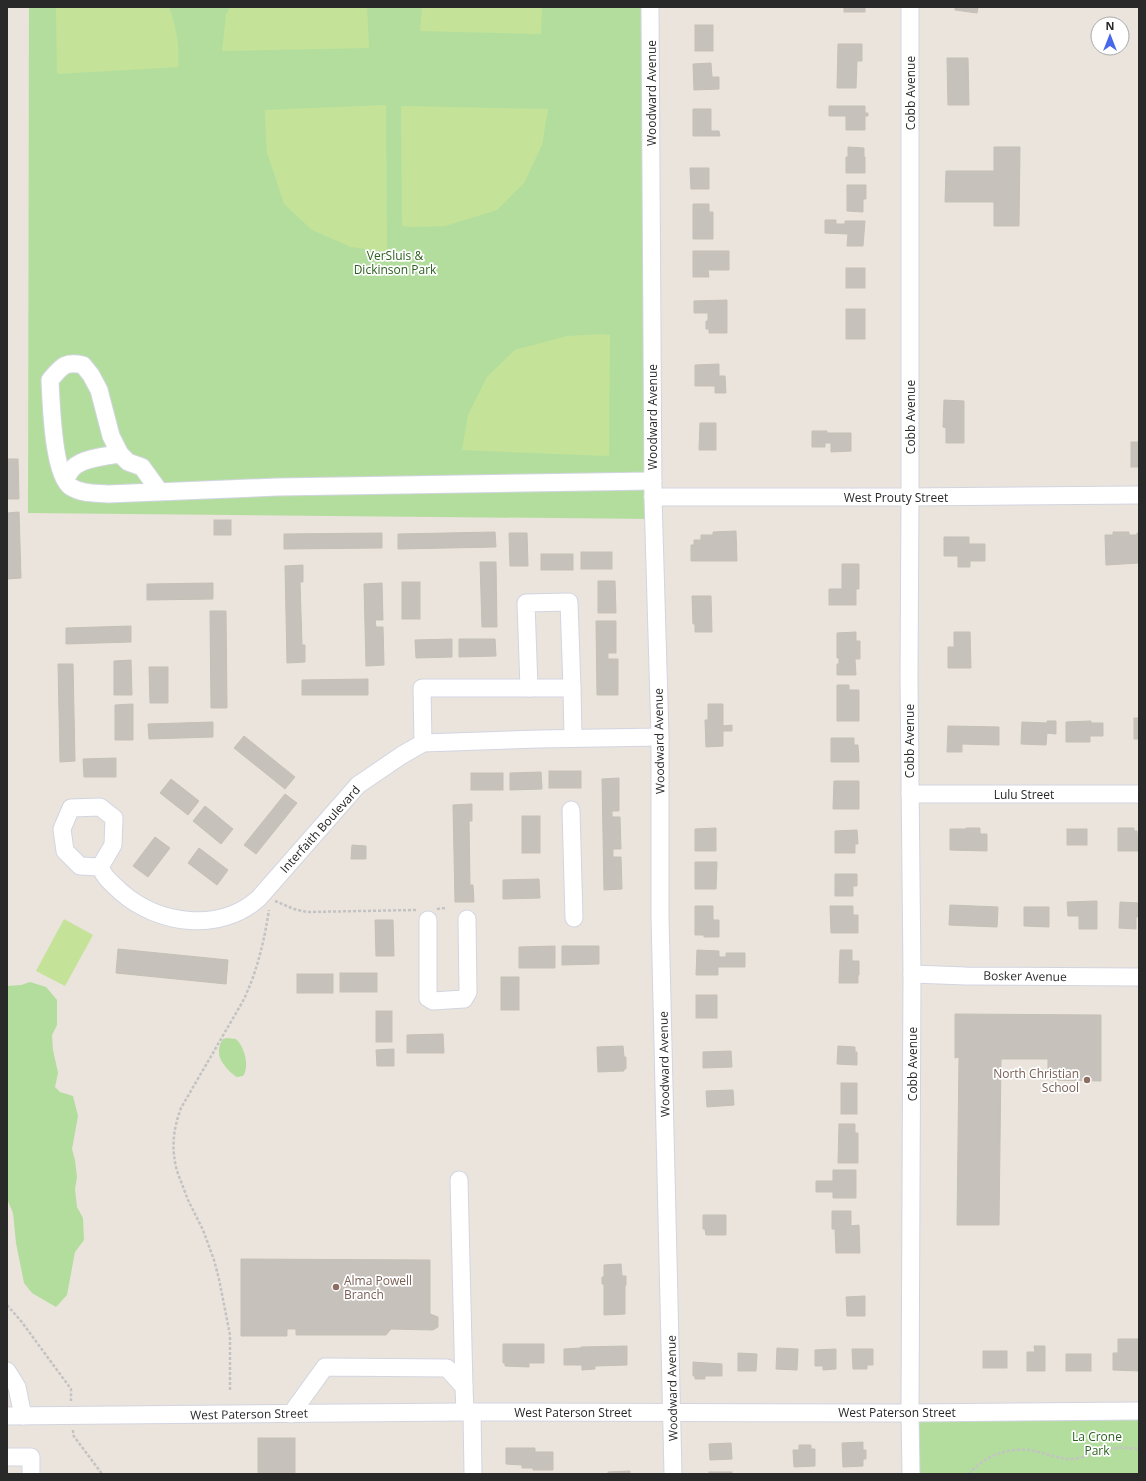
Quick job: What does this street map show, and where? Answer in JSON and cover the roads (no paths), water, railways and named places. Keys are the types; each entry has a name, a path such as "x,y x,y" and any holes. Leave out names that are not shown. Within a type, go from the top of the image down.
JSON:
{"street":[{"name":"Woodward Avenue","path":"650,7 653,489 660,736 660,916 673,1474"},
{"name":"Cobb Avenue","path":"910,7 909,679 912,974 911,1474"},
{"path":"120,454 96,458 81,463 73,467 65,479 60,470 52,426 50,380 61,367 71,363 83,365 91,375 99,390 111,436 120,454 128,462 142,467 160,492"},
{"name":"West Prouty Street","path":"65,479 70,487 84,493 108,494 285,487 653,489 910,497 1139,495"},
{"path":"529,688 526,603 569,602 574,738"},
{"path":"423,743 422,688 572,688"},
{"name":"Interfaith Boulevard","path":"100,867 106,878 127,897 140,906 154,912 170,918 189,921 205,921 228,916 250,906 259,898 358,785 402,755 423,743 660,736"},
{"name":"Lulu Street","path":"910,794 1139,794"},
{"path":"571,810 574,918"},
{"path":"427,913 428,998 433,1001 464,999 468,992 467,919"},
{"name":"Bosker Avenue","path":"912,974 966,976 1139,977"},
{"path":"459,1180 464,1387 469,1412 473,1474"},
{"path":"447,1368 464,1347"},
{"path":"291,1414 325,1367 447,1368 464,1387"},
{"path":"7,1371 17,1387 15,1416"},
{"name":"West Paterson Street","path":"15,1416 469,1412 910,1413 1139,1411"},
{"path":"7,1457 31,1457 31,1474"}],"place":[{"name":"North Christian School","path":"1087,1080"},
{"name":"Alma Powell Branch","path":"336,1287"}],"park label":[{"name":"VerSluis & Dickinson Park","path":"395,262"},
{"name":"La Crone Park","path":"1097,1443"}]}
